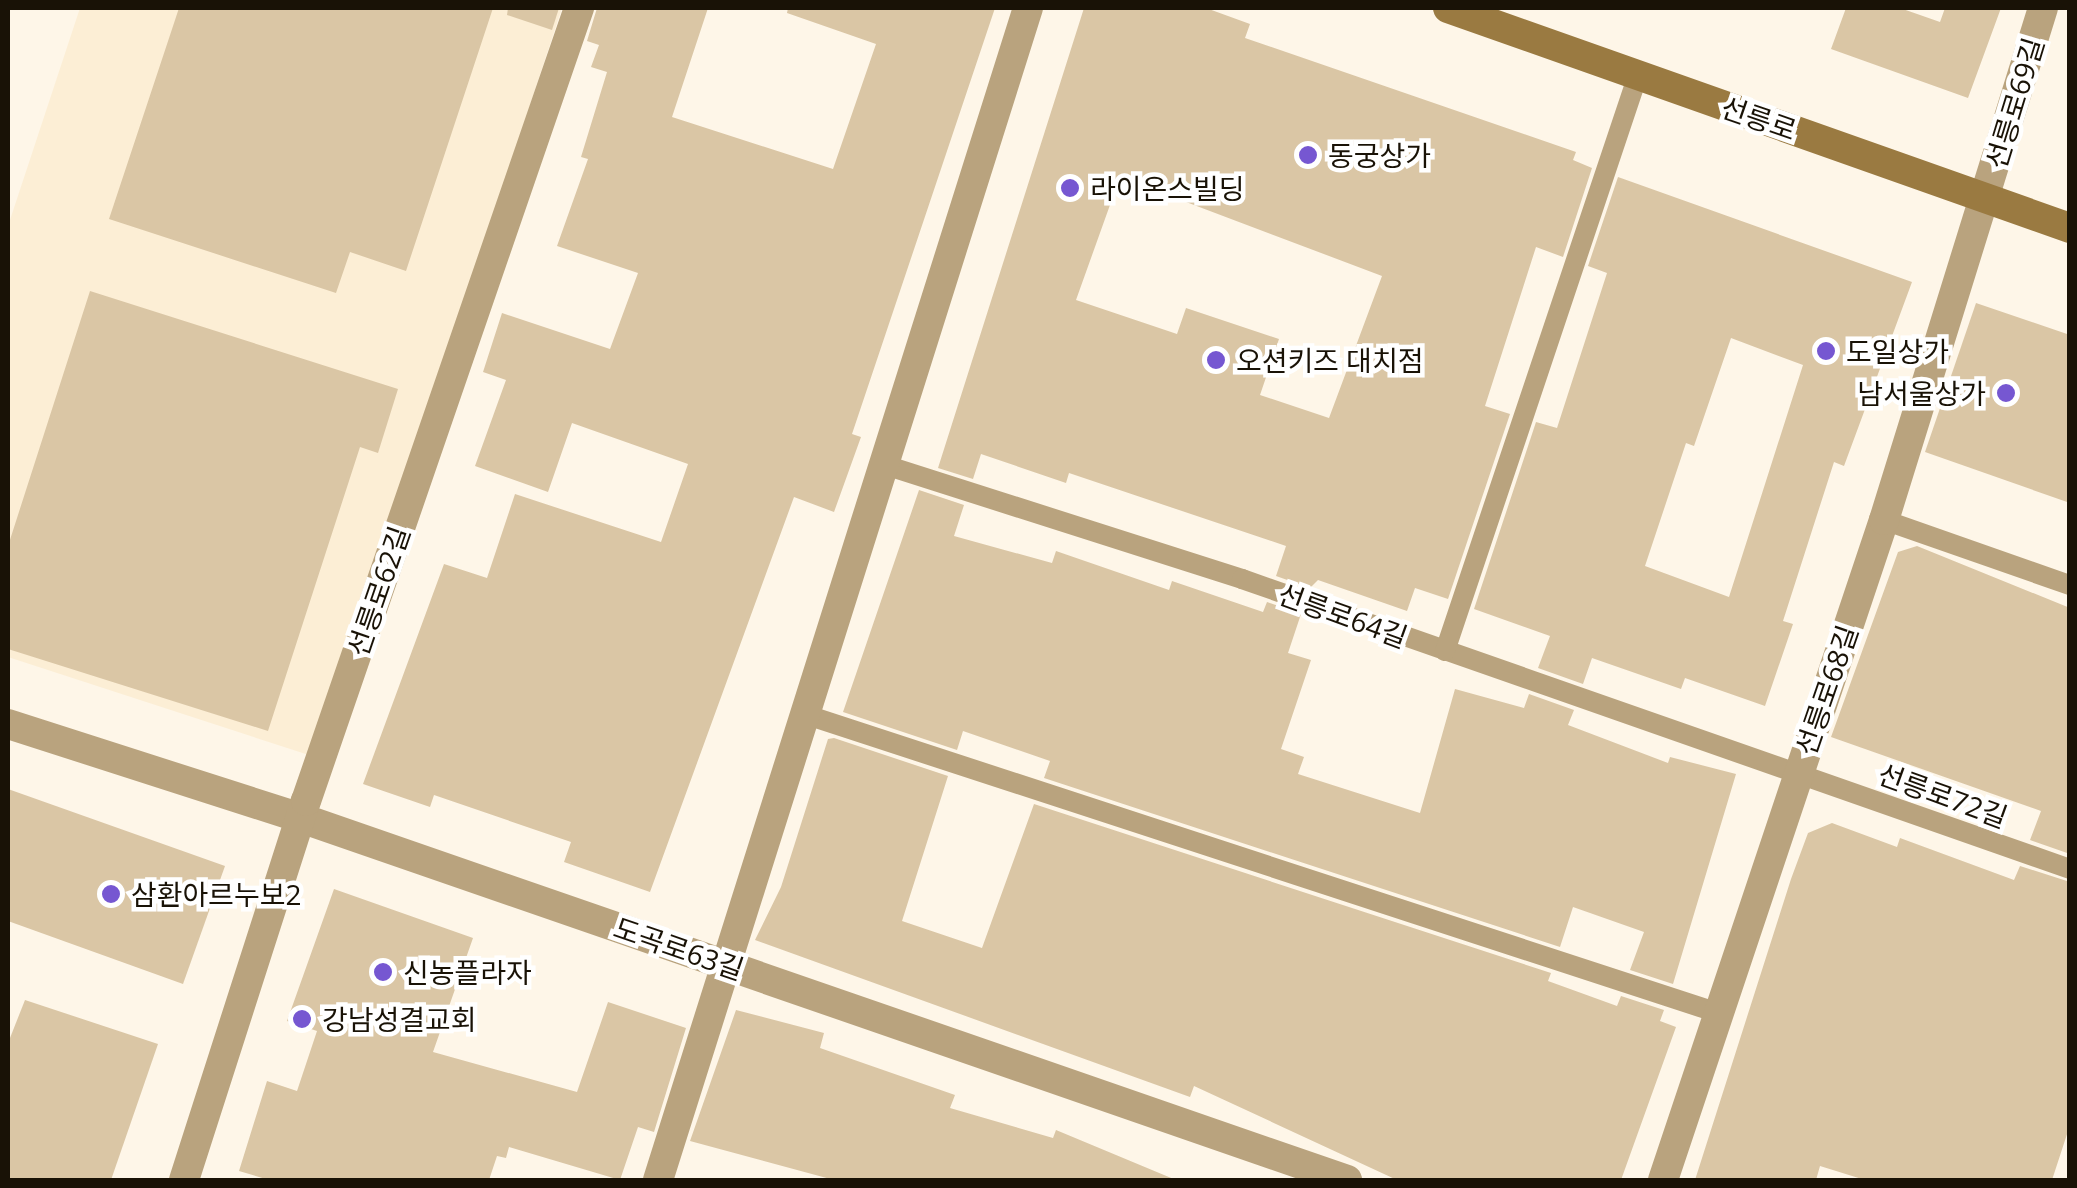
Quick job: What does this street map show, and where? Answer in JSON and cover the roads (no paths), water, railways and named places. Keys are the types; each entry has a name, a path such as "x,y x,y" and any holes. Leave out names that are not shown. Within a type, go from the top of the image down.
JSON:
{"main road":[{"name":"선릉로","path":"1448,8 2070,228"}],"street":[{"name":"선릉로62길","path":"188,1180 301,818 579,8"},
{"path":"658,1180 1028,8"},
{"name":"선릉로69길","path":"1985,198 2043,8"},
{"name":"선릉로68길","path":"1662,1180 1884,520 1985,198"},
{"name":"도곡로63길","path":"8,724 301,818 1346,1180"}],"lane":[{"path":"1445,651 1638,76"},
{"name":"선릉로64길","path":"886,464 1798,773"},
{"path":"1884,520 2070,586"},
{"path":"807,716 1718,1013"},
{"name":"선릉로72길","path":"1798,773 2070,870"}],"place":[{"name":"동궁상가","path":"1308,155"},
{"name":"라이온스빌딩","path":"1070,188"},
{"name":"도일상가","path":"1826,351"},
{"name":"오션키즈 대치점","path":"1216,360"},
{"name":"남서울상가","path":"2006,393"},
{"name":"삼환아르누보2","path":"111,894"},
{"name":"신농플라자","path":"383,972"},
{"name":"강남성결교회","path":"302,1019"}]}
